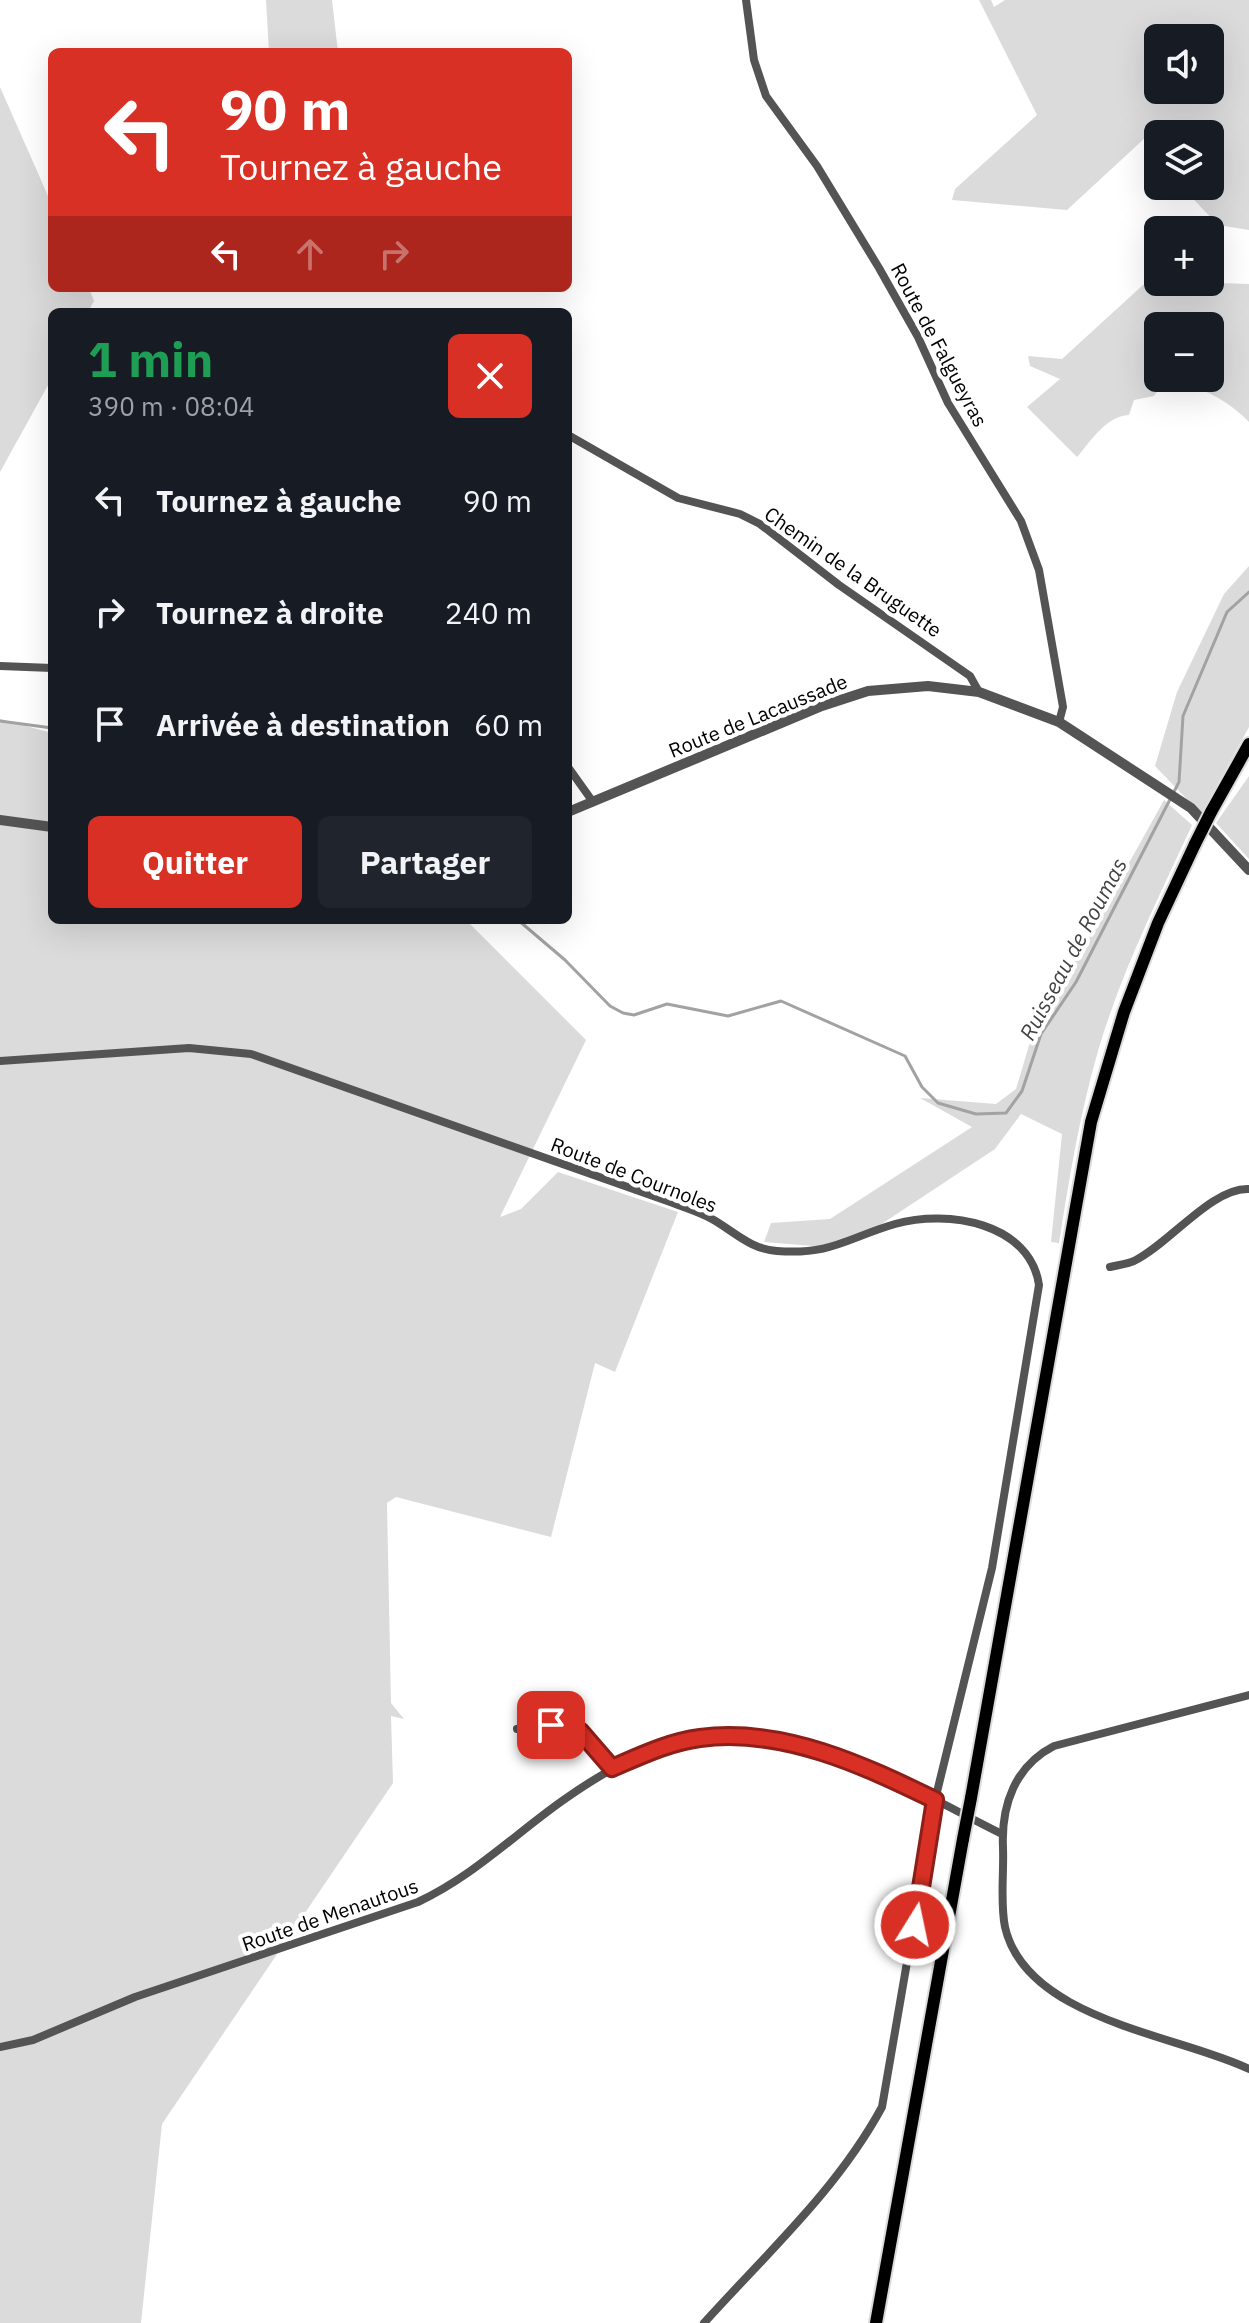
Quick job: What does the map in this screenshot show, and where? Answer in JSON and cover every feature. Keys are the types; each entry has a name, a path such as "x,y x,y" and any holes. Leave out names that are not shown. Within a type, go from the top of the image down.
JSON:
{"main road":[{"path":"876,2323 1091,1122 1124,1012 1158,923 1211,812 1249,744"}],"street":[{"name":"Route de Falgueyras","path":"746,0 754,60 766,96 817,166 879,268 918,337 948,403 1021,521 1039,570 1063,707 1059,722"},
{"name":"Chemin de la Bruguette","path":"572,437 678,498 740,514 760,524 839,585 970,676 979,692"},
{"path":"0,666 48,668"},
{"name":"Route de Lacaussade","path":"572,810 822,706 868,691 928,686 979,692 1059,722 1191,808 1249,870"},
{"path":"572,773 593,802"},
{"path":"0,820 48,826"},
{"name":"Route de Cournoles","path":"0,1061 189,1048 251,1054 673,1203 711,1219 758,1249 829,1250 896,1224 933,1219 982,1225 1025,1248 1036,1264 1039,1285 992,1568 935,1800 882,2107 862,2143 810,2209 704,2323"},
{"path":"1110,1267 1143,1256 1220,1198 1239,1188 1249,1189"},
{"path":"1249,1695 1054,1746 1035,1756 1020,1771 1002,1834 1005,1926 1015,1953 1032,1974 1105,2020 1249,2069"},
{"path":"517,1729 534,1725 570,1727 590,1740 612,1768"},
{"name":"Route de Menautous","path":"0,2047 33,2040 135,1997 418,1902 449,1888 612,1768 648,1752 699,1738 751,1738 804,1746 868,1767 1002,1834"}],"shaded area":[{"path":"266,0 332,0 338,48 269,48"},
{"path":"979,0 991,0 994,7 1005,0 1249,0 1249,230 1224,226 1224,216 1209,216 1194,200 1224,200 1224,120 1144,120 1144,139 1067,210 952,200 955,189 1037,115"},
{"path":"0,87 48,196 48,292 91,292 94,301 90,308 48,308 48,385 0,472"},
{"path":"1224,283 1249,284 1249,422 1231,406 1205,392 1224,392 1224,312 1144,312 1144,392 1157,392 1154,396 1134,400 1129,415 1106,425 1077,457 1027,407 1060,379 1030,366 1028,356 1062,359 1143,285 1144,296 1224,296"},
{"path":"1249,566 1249,727 1201,814 1155,766 1177,692 1224,594"},
{"path":"0,719 48,732 48,924 470,924 586,1040 500,1217 521,1209 558,1172 678,1212 615,1372 595,1363 551,1537 396,1497 387,1503 391,1703 404,1719 391,1716 393,1783 162,2124 141,2323 0,2323"},
{"path":"1249,776 1249,859 1216,823"},
{"path":"1164,800 1192,825 1141,936 1107,1022 1080,1122 1059,1243 1051,1242 1062,1134 1021,1114 995,1149 877,1227 825,1247 764,1242 771,1223 830,1219 972,1127 920,1098 996,1104 1016,1089 1031,1039"}],"waterway":[{"name":"Ruisseau de Roumas","path":"523,924 565,960 610,1006 623,1013 634,1015 667,1004 728,1016 781,1001 905,1056 922,1087 938,1103 976,1114 1006,1113 1022,1091 1041,1034 1076,982 1179,782 1183,716 1227,612 1249,592"},
{"name":"Ruisseau de Roumas","path":"0,721 48,727"}],"route":[{"path":"551,1725 580,1731 612,1768 648,1752 699,1738 751,1738 804,1746 868,1767 935,1800 915,1925"}]}
